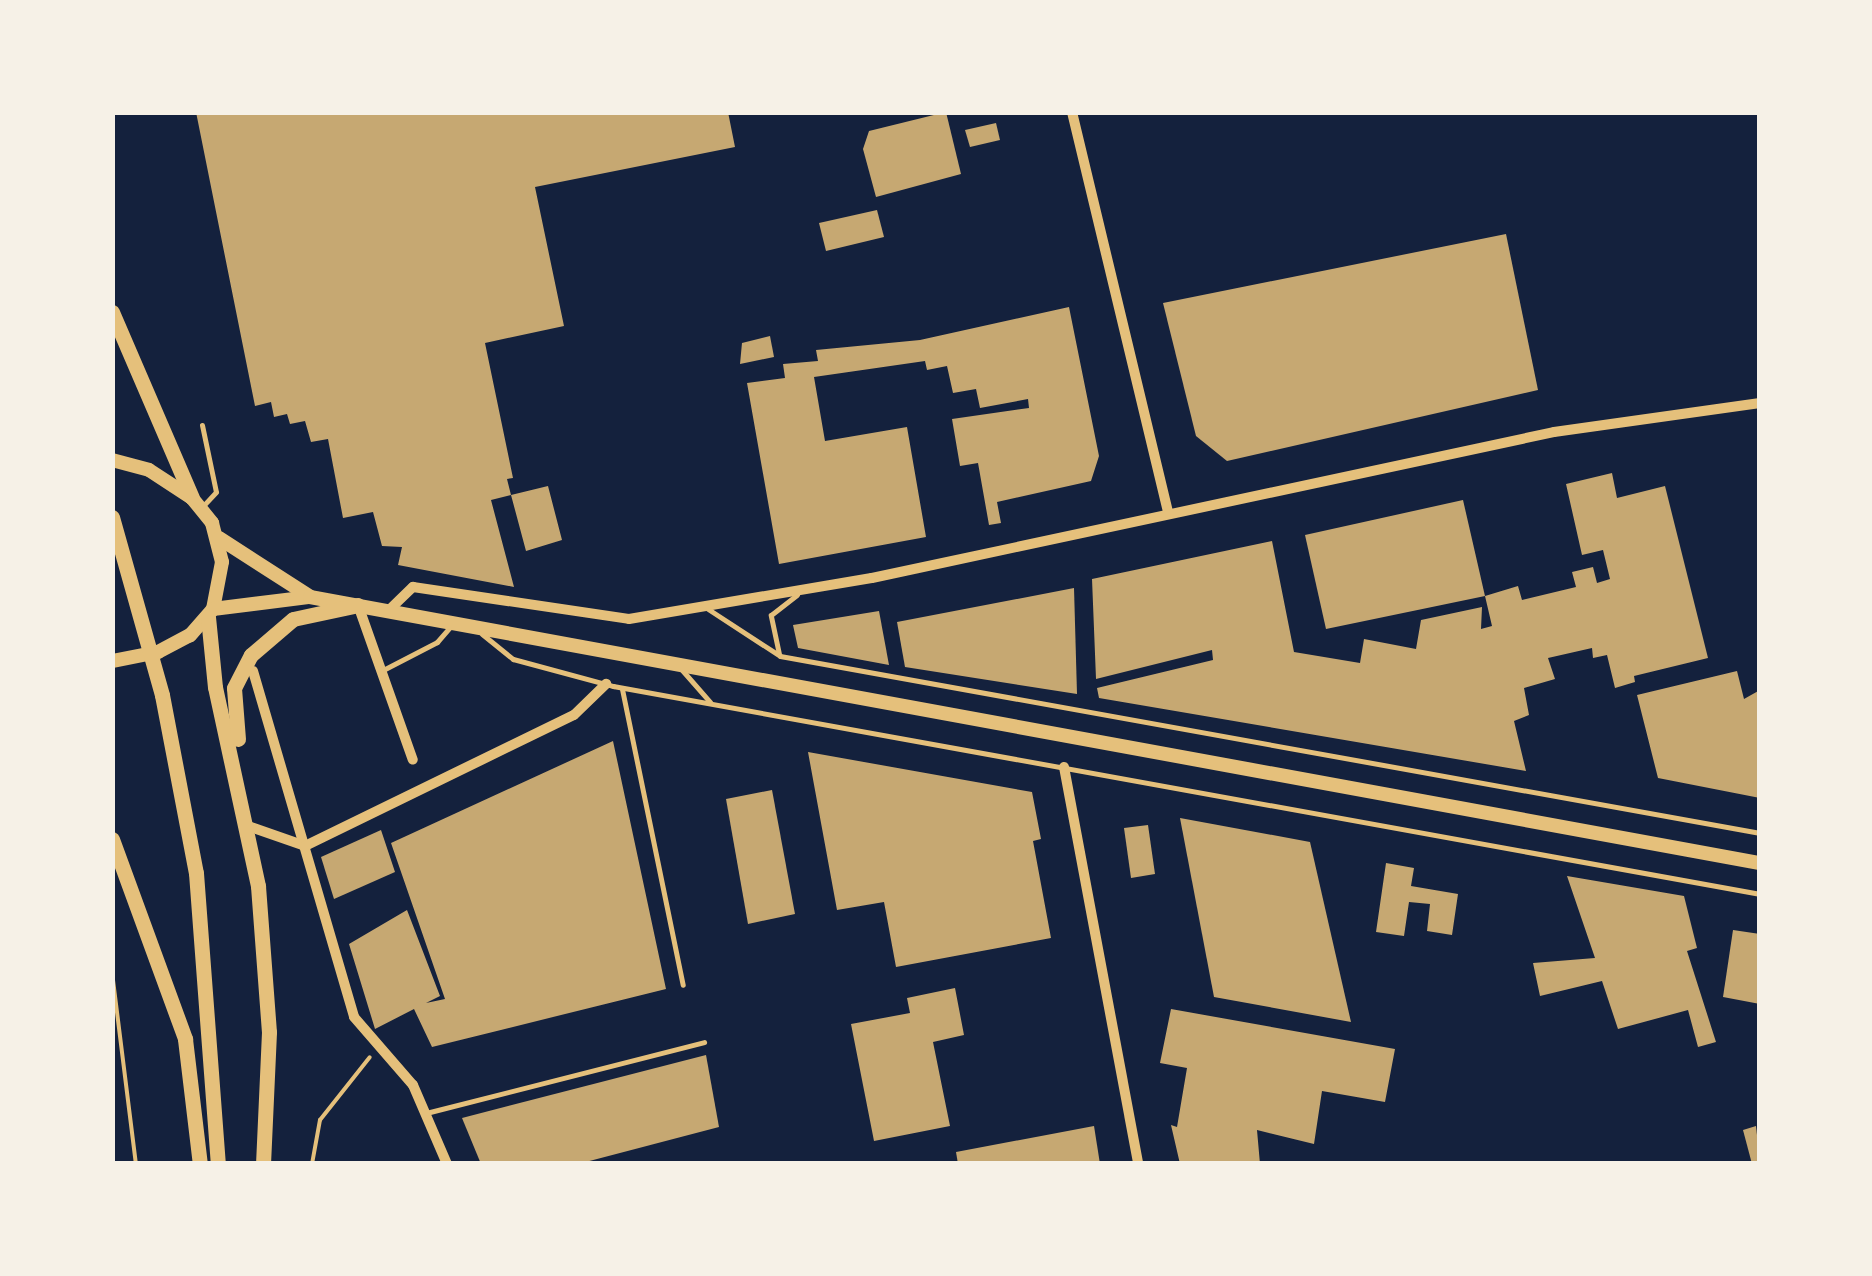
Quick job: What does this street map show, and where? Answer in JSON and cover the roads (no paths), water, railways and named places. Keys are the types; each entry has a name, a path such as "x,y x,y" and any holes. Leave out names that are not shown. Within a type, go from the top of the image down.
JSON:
{"highway":[{"path":"112,312 197,503"},
{"path":"112,518 162,695 208,968 218,1164"},
{"path":"263,1164 269,1032 234,688 250,655 293,619 358,605"},
{"path":"211,613 215,687 243,792"},
{"path":"112,839 185,1039 200,1164"}],"main road":[{"path":"112,460 149,470 197,503 218,537 310,597"},
{"path":"211,613 222,577 218,537"},
{"path":"112,661 173,646 211,613 310,597 1760,863"}],"street":[{"path":"1072,112 1168,512"},
{"path":"388,610 413,587 607,619 802,592 1554,432 1760,403"},
{"path":"358,605 413,760"},
{"path":"253,671 305,846 335,967 354,1017 376,1050 408,1078 447,1164"},
{"path":"248,826 305,846 556,724 594,700 606,684"},
{"path":"1064,767 1138,1164"}],"lane":[{"path":"197,503 216,492 202,426"},
{"path":"780,656 771,615 802,592"},
{"path":"702,604 780,656 1760,834"},
{"path":"380,671 437,642 453,623"},
{"path":"472,626 513,659 622,688 1760,894"},
{"path":"677,664 710,702"},
{"path":"622,688 683,985"},
{"path":"426,1113 704,1042"}]}
